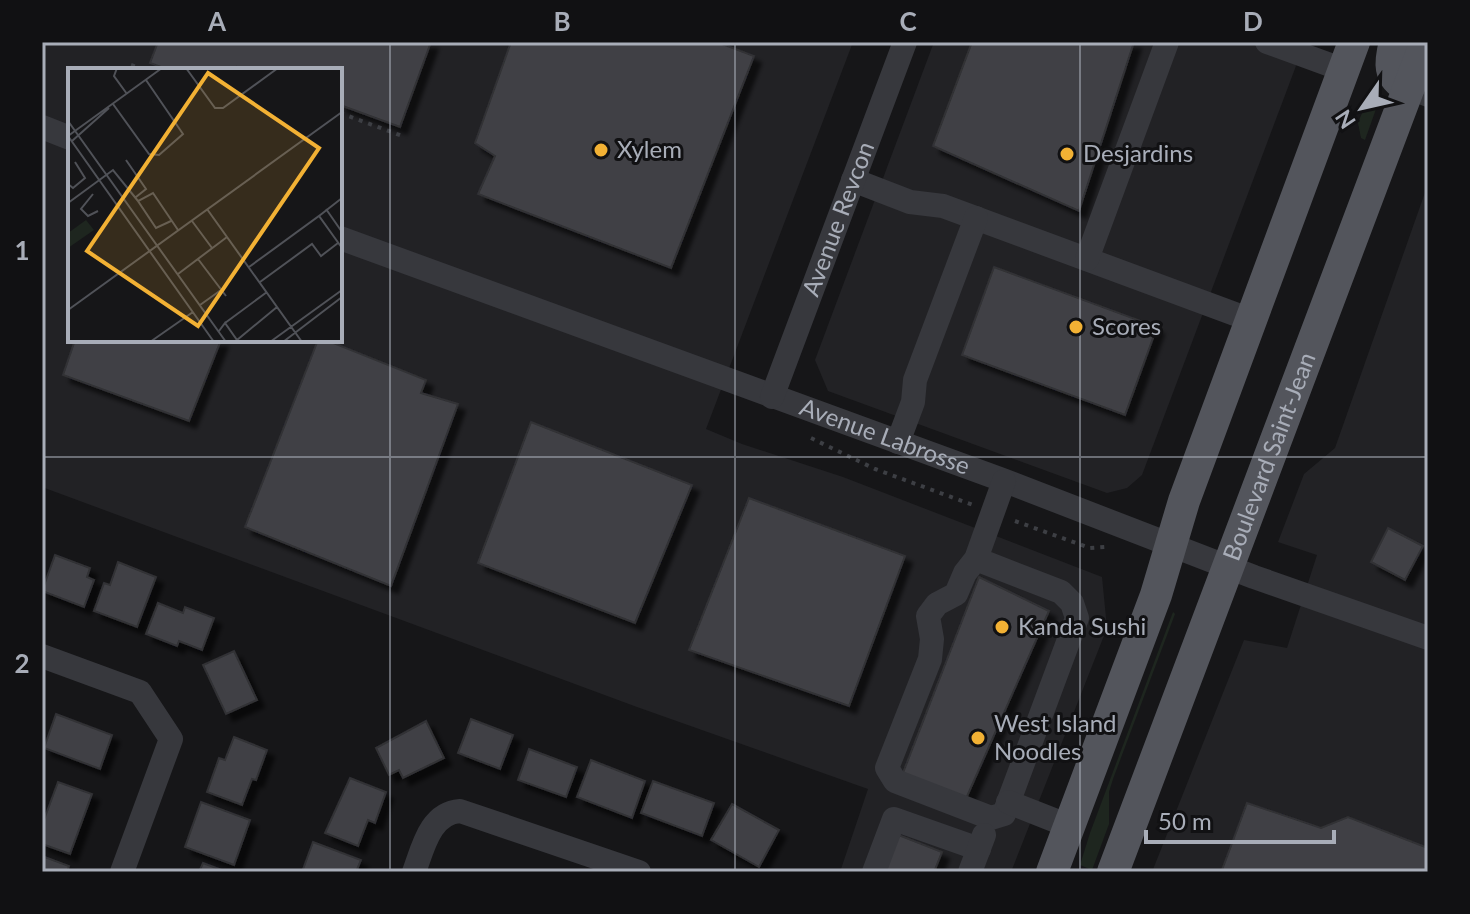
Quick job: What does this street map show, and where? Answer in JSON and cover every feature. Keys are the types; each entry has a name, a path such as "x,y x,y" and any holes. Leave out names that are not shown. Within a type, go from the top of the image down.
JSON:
{"main road":[{"path":"1395,42 1391,58 1393,73 1398,81 1418,91"},
{"name":"Boulevard Saint-Jean","path":"1113,872 1228,567 1418,91 1426,42"},
{"path":"1052,872 1156,595 1184,501 1349,56"}],"street":[{"name":"Avenue Revcon","path":"772,397 905,42"},
{"path":"1087,259 1167,42"},
{"path":"1267,42 1349,56"},
{"path":"42,127 68,137"},
{"path":"853,180 910,202 943,206 1251,320"},
{"path":"898,442 913,402 915,380 976,218"},
{"name":"Avenue Labrosse","path":"342,239 1428,638"},
{"path":"1004,481 976,559 965,573 956,594 937,604 928,616 932,643 930,659 887,768 895,781 1069,826"},
{"path":"874,872 894,819 975,861 1077,618 1072,603 1061,592 976,559"},
{"path":"42,656 140,692 171,739 122,872"},
{"path":"414,872 435,824 447,814 460,811 639,872"}],"path":[{"path":"131,65 139,68"},
{"path":"342,114 405,137"},
{"name":"Avenue Labrosse","path":"808,437 875,469 977,507"},
{"path":"1006,518 1090,548"}],"shaded area":[{"path":"42,42 853,42 706,429 843,477 1102,577 1107,628 1011,872 840,872 868,789 42,487"},
{"path":"934,42 1305,42 1142,475 1127,488 1107,493 828,391 815,360"},
{"path":"1368,98 1376,109 1365,140 1361,138 1358,123"},
{"path":"1428,184 1428,872 1152,872 1244,640 1287,648 1317,555 1278,542 1304,474 1335,448"},
{"path":"1173,612 1175,614 1113,779 1109,792 1109,824 1092,870 1080,865 1090,833"}],"building":[{"path":"158,42 431,42 400,127 342,106 342,68 164,68 150,63"},
{"name":"Xylem","path":"511,42 717,42 754,56 671,268 478,194 495,156 475,143"},
{"path":"972,42 1134,42 1079,211 933,146"},
{"path":"994,267 1157,327 1125,415 962,355"},
{"path":"74,342 220,342 189,421 63,375"},
{"path":"317,342 331,342 426,380 421,393 458,404 391,586 245,527"},
{"path":"531,422 692,485 635,623 478,563"},
{"path":"749,498 905,556 849,706 689,650"},
{"path":"1388,528 1423,546 1405,580 1371,562"},
{"path":"55,555 90,568 87,577 94,580 84,607 42,591"},
{"path":"118,562 156,577 137,627 94,611 104,583 110,585"},
{"path":"979,577 1049,611 965,801 901,778"},
{"path":"158,603 183,613 185,607 214,618 202,650 179,641 177,646 146,634"},
{"path":"234,651 257,700 226,714 203,665"},
{"path":"56,714 112,735 100,769 44,748"},
{"path":"471,719 513,735 500,769 458,753"},
{"path":"426,721 444,758 403,778 399,770 389,775 376,748"},
{"path":"234,737 267,750 256,780 252,779 242,805 207,792 219,758 225,760"},
{"path":"529,749 577,767 566,797 518,780"},
{"path":"591,760 645,781 632,818 577,797"},
{"path":"350,778 386,792 375,823 368,820 358,846 325,833"},
{"path":"653,781 714,803 702,836 641,813"},
{"path":"58,782 92,794 70,854 42,844 42,825"},
{"path":"201,802 250,820 234,865 185,847"},
{"path":"1247,803 1321,828 1348,817 1428,848 1428,872 1222,870"},
{"path":"732,804 779,830 759,867 711,840"},
{"path":"896,834 942,852 934,872 882,872"},
{"path":"313,842 361,860 356,872 302,872"},
{"path":"42,856 69,866 67,872 42,872"},
{"path":"203,863 227,872 199,872"}],"place":[{"name":"Xylem","path":"601,150"},
{"name":"Desjardins","path":"1067,154"},
{"name":"Scores","path":"1076,327"},
{"name":"Kanda Sushi","path":"1002,627"},
{"name":"West Island Noodles","path":"978,738"}]}
